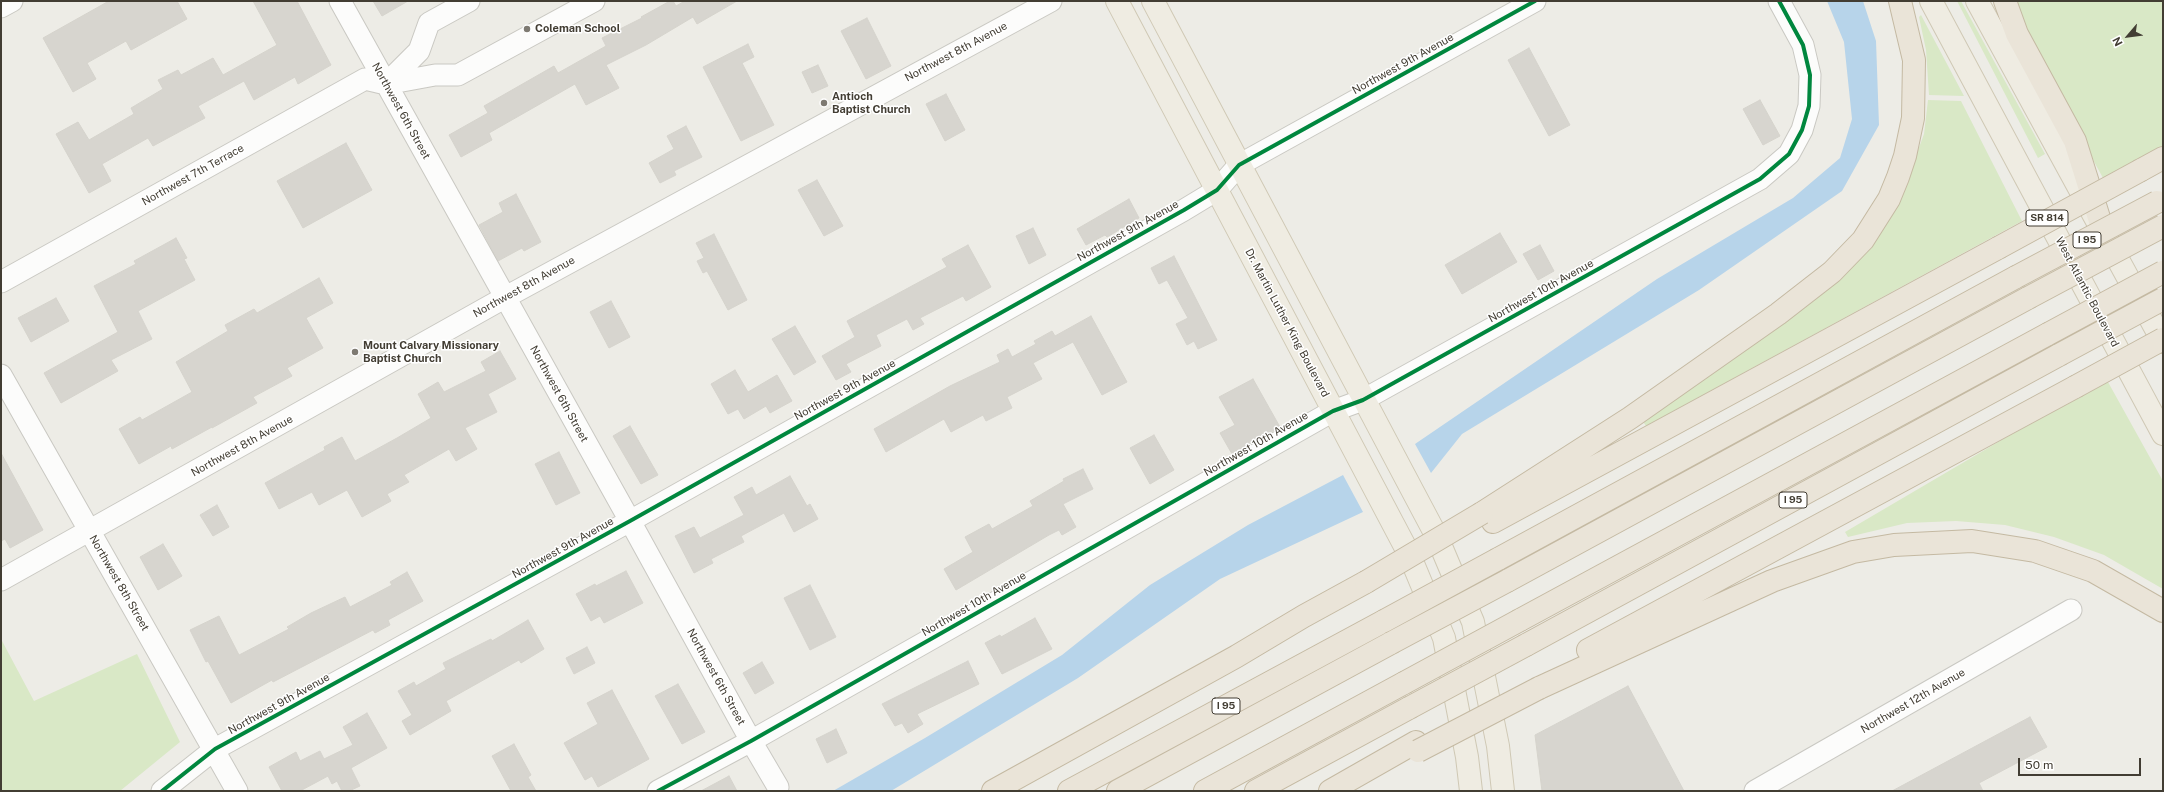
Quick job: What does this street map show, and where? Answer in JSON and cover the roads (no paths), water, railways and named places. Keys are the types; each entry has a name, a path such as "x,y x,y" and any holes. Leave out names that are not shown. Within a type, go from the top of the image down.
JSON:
{"highway":[{"path":"1484,520 1784,309 1832,272 1863,240 1889,199 1905,156 1913,118 1914,60 1900,1"},
{"path":"2005,1 2017,34 2075,141 2105,237"},
{"path":"994,791 1237,656 1308,624 1368,586 1484,520 1998,248 2163,158"},
{"name":"I 95","path":"1069,791 2016,277 2160,201"},
{"path":"1118,791 2163,226"},
{"path":"1205,791 2163,272"},
{"name":"I 95","path":"1256,791 2163,299"},
{"path":"1330,791 1417,747 1537,683 2075,386 2163,340"},
{"path":"1537,683 1778,578 1853,552 1894,545 1972,541 2035,551 2093,571 2163,611"},
{"path":"1340,791 1417,747"}],"main road":[{"name":"Dr. Martin Luther King Boulevard","path":"1117,1 1409,554 1444,638 1467,757 1471,791"},
{"path":"1153,1 1363,400 1437,537 1473,622 1498,746 1503,791"},
{"name":"West Atlantic Boulevard","path":"1931,1 2163,434"},
{"path":"1977,1 2105,237 2163,340"}],"street":[{"path":"1,7 12,1"},
{"name":"Northwest 6th Street","path":"340,1 504,298 778,787"},
{"path":"386,84 419,51 429,24 469,1"},
{"path":"386,84 435,75 458,75 594,1"},
{"name":"Northwest 8th Avenue","path":"1,580 504,298 1051,1"},
{"name":"Northwest 9th Avenue","path":"162,791 215,749 630,521 1217,190 1239,165 1535,1"},
{"name":"Northwest 10th Avenue","path":"658,791 751,741 1333,411 1363,400 1760,179 1789,154 1802,130 1809,106 1810,75 1803,45 1778,1"},
{"name":"Northwest 7th Terrace","path":"1,282 364,79 386,84"},
{"name":"Northwest 8th Street","path":"1,375 89,532 215,749 237,791"},
{"name":"Northwest 12th Avenue","path":"1755,791 2071,610"}],"water":[{"path":"1827,1 1863,1 1876,41 1879,125 1842,191 1699,290 1462,434 1431,473 1415,444 1657,279 1793,198 1840,158 1852,119 1844,42"},
{"path":"1343,475 1363,512 1220,579 1078,678 891,791 833,791 925,738 1062,655 1150,585 1248,525"}],"place":[{"name":"Coleman School","path":"527,29"},
{"name":"Antioch Baptist Church","path":"824,103"},
{"name":"Mount Calvary Missionary Baptist Church","path":"355,352"}]}
